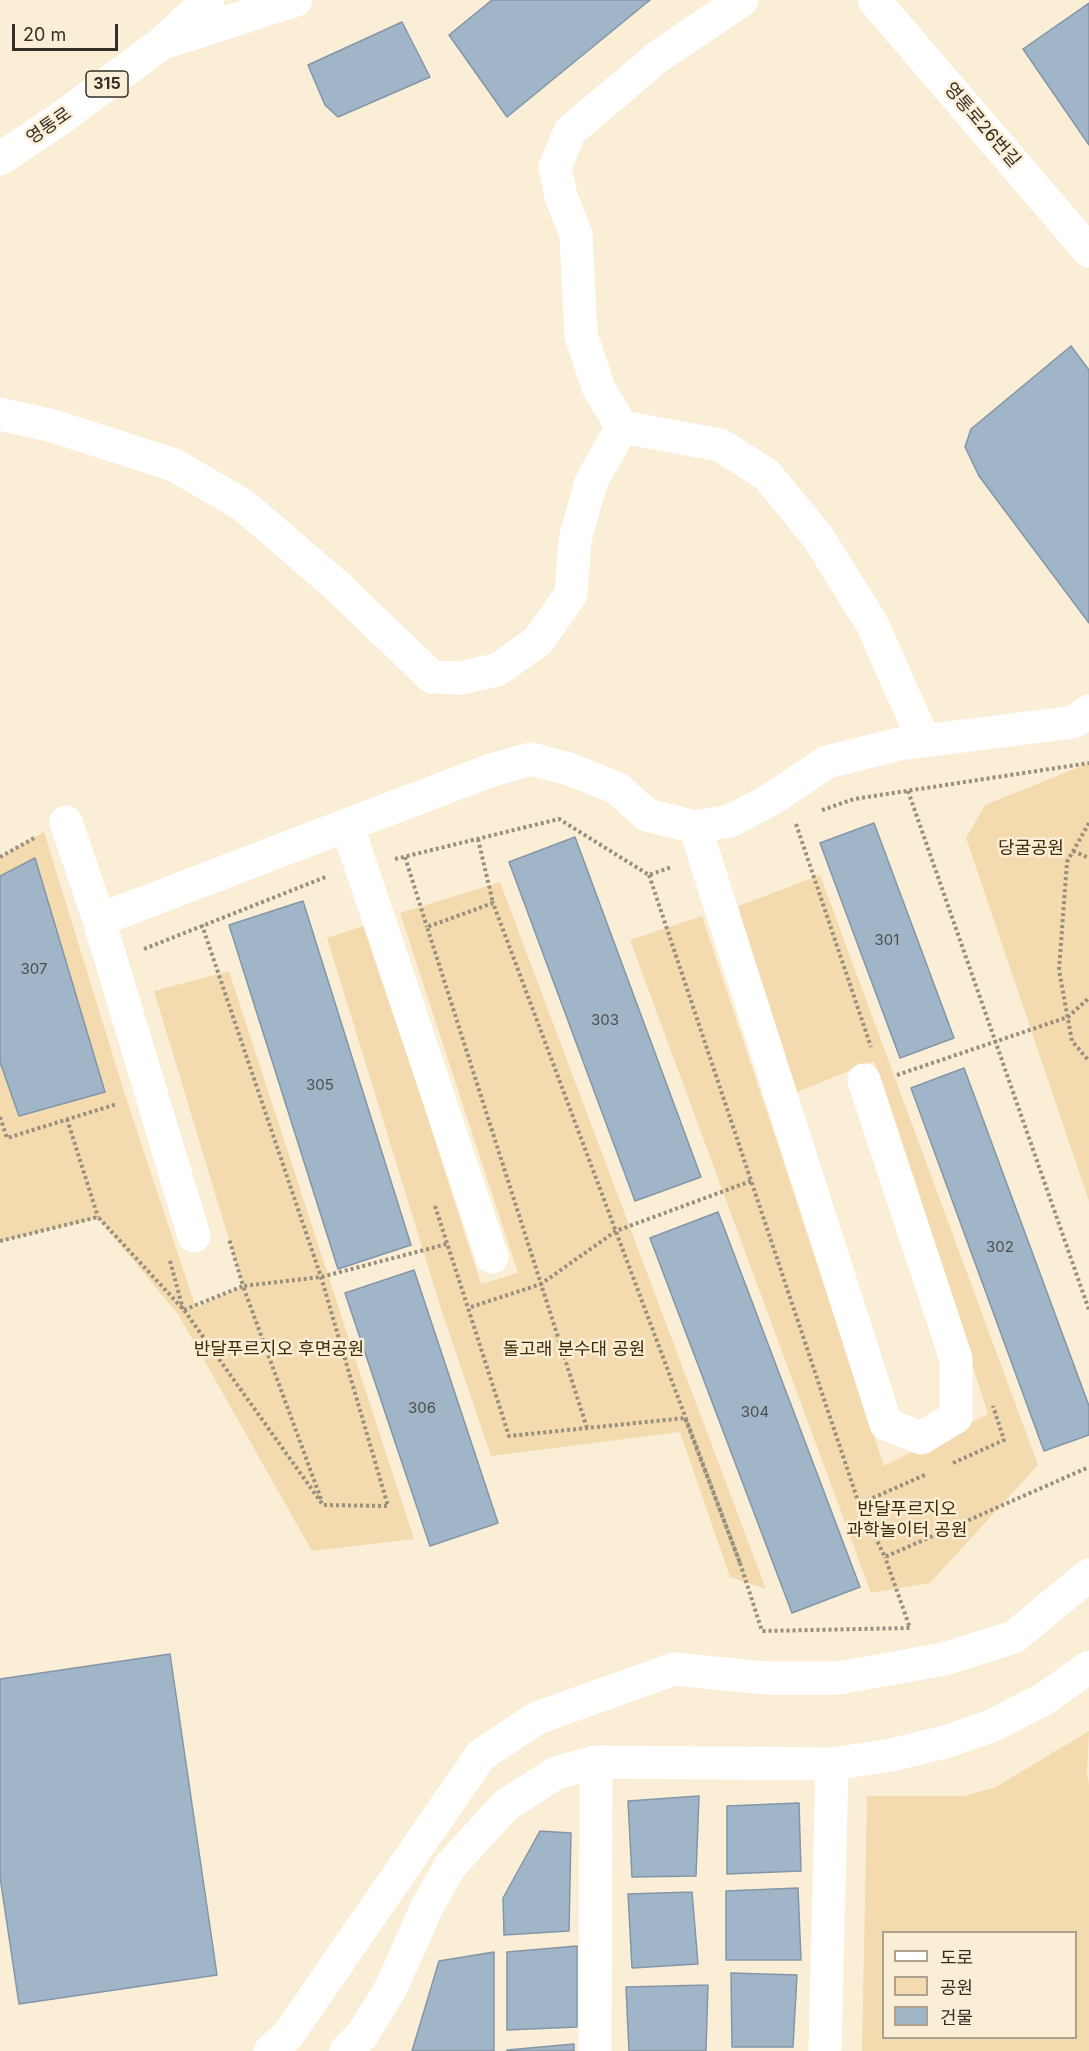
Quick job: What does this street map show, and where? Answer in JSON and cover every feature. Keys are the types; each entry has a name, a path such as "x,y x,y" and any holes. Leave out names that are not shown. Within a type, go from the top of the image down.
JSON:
{"street":[{"name":"영통로","path":"0,159 61,118 162,43 208,0"},
{"path":"162,43 296,0"},
{"path":"742,0 659,56 570,131 555,167 561,196 576,235 581,335 599,389 622,427 720,446 767,475 818,537 872,624 924,741"},
{"name":"영통로26번길","path":"874,0 1089,251"},
{"name":"315","path":"0,143 61,118"},
{"path":"0,414 52,426 174,465 243,505 336,585 432,677 460,678 497,670 538,641 571,594 575,540 591,482 622,427"},
{"path":"699,841 730,821 770,800 827,762 900,744 1074,722 1089,711"},
{"path":"99,920 492,770 531,759 568,769 617,788 647,815 699,841 886,1424 921,1438 956,1417 956,1359 879,1078"},
{"path":"66,822 99,920 195,1236"},
{"path":"346,825 492,1257"},
{"path":"270,2051 288,2035 480,1755 537,1718 674,1669 766,1678 839,1678 944,1659 1014,1637 1089,1575"},
{"path":"357,2046 391,1988 428,1907 450,1866 506,1805 556,1773 596,1762 832,1764 902,1753 945,1742 992,1726 1044,1699 1089,1667"},
{"path":"595,2051 596,1762"},
{"path":"825,2051 832,1764"}],"path":[{"path":"815,813 854,798 1089,763"},
{"path":"908,791 1089,1310"},
{"path":"147,959 144,948 328,876 559,819 650,875 699,841"},
{"path":"785,824 795,820"},
{"path":"1089,823 1067,862 1059,970 1072,1041 1089,1060"},
{"path":"478,839 493,903 740,1563 762,1631 910,1628 885,1557 859,1504"},
{"path":"1073,851 1089,858"},
{"path":"405,857 587,1428"},
{"path":"328,876 332,887"},
{"path":"426,927 493,903"},
{"path":"202,925 321,1277 388,1506 323,1505"},
{"path":"879,1078 1068,1017 1089,998"},
{"path":"0,1117 7,1138 126,1101"},
{"path":"67,1119 98,1217 184,1310 323,1505"},
{"path":"468,1308 541,1284 616,1231 752,1181"},
{"path":"433,1200 509,1436 685,1418 740,1563"},
{"path":"0,1241 98,1217"},
{"path":"226,1230 243,1286 323,1505"},
{"path":"184,1310 243,1286 321,1277 447,1244"},
{"path":"885,1557 1089,1467"}],"green space":[{"name":"당굴공원","path":"1089,763 1089,1201 966,838 985,805"},
{"name":"반달푸르지오 후면공원","path":"44,832 127,1101 196,1308 243,1286 154,991 229,971 414,1539 312,1551 178,1314 98,1218 0,1241 0,857"},
{"name":"반달푸르지오 과학놀이터 공원","path":"820,875 1038,1465 930,1583 871,1593 630,940 702,916 884,1466 988,1414 874,1061 797,1092 736,907"},
{"name":"돌고래 분수대 공원","path":"500,882 766,1589 730,1577 680,1432 491,1456 441,1309 327,938 366,925 481,1284 518,1273 400,913"},
{"path":"1089,1731 1087,1772 1089,1785 1089,2051 862,2051 867,1796 965,1796 996,1787"}],"building":[{"path":"492,0 650,0 507,117 449,35"},
{"path":"1089,3 1089,145 1023,49"},
{"path":"402,22 430,77 338,117 325,105 308,65"},
{"path":"1071,346 1089,370 1089,623 979,476 965,447 971,429"},
{"path":"874,823 954,1038 900,1058 820,843"},
{"path":"575,837 701,1177 635,1201 509,862"},
{"path":"35,858 105,1092 19,1116 0,1062 0,876"},
{"path":"303,901 411,1245 338,1269 229,925"},
{"path":"964,1068 1089,1406 1089,1435 1044,1451 911,1088"},
{"path":"718,1212 860,1587 792,1613 650,1238"},
{"path":"414,1270 498,1523 430,1546 345,1293"},
{"path":"170,1654 217,1975 19,2004 0,1877 0,1679"},
{"path":"699,1796 696,1876 632,1877 628,1801"},
{"path":"799,1803 801,1871 727,1874 727,1806"},
{"path":"540,1831 571,1833 569,1931 504,1935 503,1898"},
{"path":"798,1888 801,1960 726,1960 726,1891"},
{"path":"692,1892 698,1964 632,1968 628,1894"},
{"path":"577,1946 577,2027 507,2030 507,1952"},
{"path":"494,1952 494,2051 412,2051 439,1961"},
{"path":"731,1973 797,1975 793,2047 732,2047"},
{"path":"708,1985 706,2051 629,2051 626,1987"},
{"path":"574,2044 574,2051 507,2051 507,2050"}]}
